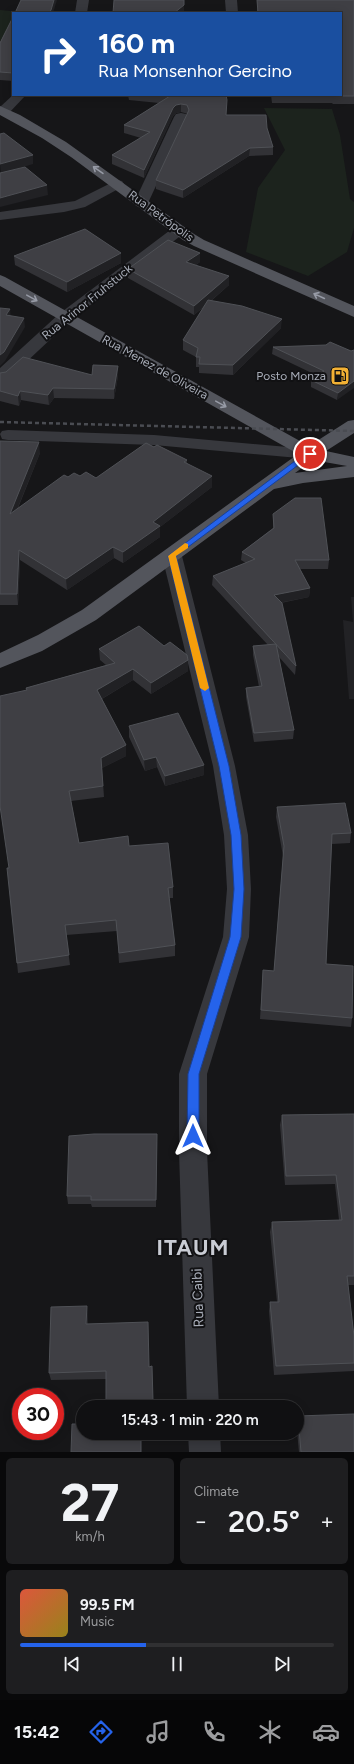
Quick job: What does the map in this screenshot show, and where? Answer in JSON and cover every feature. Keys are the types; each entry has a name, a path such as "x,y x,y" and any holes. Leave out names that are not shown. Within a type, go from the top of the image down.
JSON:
{"main road":[{"name":"Rua Petrópolis","path":"1,111 73,152 178,231 199,243 354,312"},
{"name":"Rua Menez de Oliveira","path":"0,280 310,454 354,462"},
{"path":"0,660 17,654 60,632 89,614 172,556 310,454 354,425"},
{"path":"265,487 303,477 354,471"}],"street":[{"path":"81,12 83,0"},
{"path":"231,0 232,12"},
{"path":"1,111 19,96"},
{"path":"141,203 182,117"},
{"path":"0,216 64,208 86,201 117,184"},
{"name":"Rua Arinor Fruhstuck","path":"0,377 65,317 178,231"},
{"path":"8,434 154,440 310,454"},
{"name":"Rua Caibi","path":"172,556 224,766 236,835 239,889 236,937 193,1074 193,1151 203,1400"},
{"path":"204,1440 205,1452"}],"shaded area":[{"path":"0,10 21,12 12,12 12,24 0,41"},
{"path":"264,108 332,109 340,135 350,199 354,202 354,228 347,252 308,276 246,252 258,188 285,150"},
{"path":"351,597 354,597 354,699 349,699 343,620 353,622"}],"building":[{"path":"21,0 54,0 50,12 15,12"},
{"path":"114,0 184,0 184,5 175,12 113,12"},
{"path":"257,0 354,0 354,96 342,96 342,12 258,12"},
{"path":"12,19 12,73 0,72 0,43"},
{"path":"170,96 226,96 226,115 266,115 267,128 273,147 250,148 183,190 156,180 189,110 187,105 176,105 173,108 144,170 112,155 150,132 124,125"},
{"path":"4,133 33,155 0,164 0,134"},
{"path":"25,167 47,185 0,198 0,173"},
{"path":"85,229 121,253 67,282 14,256"},
{"path":"168,240 200,253 186,262 229,276 194,306 128,269"},
{"path":"208,300 242,306 282,319 233,365 199,364 200,357 196,357 198,348 183,340"},
{"path":"0,308 10,309 6,315 24,318 4,352 0,355"},
{"path":"330,342 351,351 354,350 354,381 338,393 311,380 324,371 273,347 326,345"},
{"path":"23,357 92,375 93,365 118,366 114,389 53,388 48,395 20,391 18,396 0,391 0,373 6,372"},
{"path":"0,441 39,442 10,514 64,475 68,477 74,473 80,476 86,472 96,478 146,443 154,447 157,445 187,460 184,462 212,476 153,522 160,526 123,552 113,547 66,579 19,550 17,594 0,594"},
{"path":"295,498 321,498 329,560 295,560 310,588 274,595 282,603 296,666 213,576 255,559 242,552 274,528 273,514"},
{"path":"139,626 164,646 170,642 187,655 188,660 151,683 133,669 97,690 126,745 101,758 103,786 69,791 79,843 128,836 129,846 168,843 173,887 168,888 175,945 119,953 116,920 65,925 69,955 17,963 7,868 9,868 0,806 0,696 27,690 26,688 115,663 99,649"},
{"path":"276,644 294,730 254,733 246,688 262,686 253,646"},
{"path":"178,713 204,765 165,776 156,757 144,760 129,726"},
{"path":"345,803 351,833 332,834 326,964 353,966 352,1018 261,1010 263,970 274,971 284,846 277,807"},
{"path":"354,1114 354,1276 347,1276 354,1336 354,1363 276,1366 270,1302 279,1302 272,1222 342,1220 336,1175 286,1176 282,1115"},
{"path":"94,1134 157,1134 156,1200 91,1200 91,1196 67,1196 69,1136"},
{"path":"87,1306 86,1324 148,1322 149,1367 152,1366 153,1400 106,1400 106,1371 49,1373 51,1307"},
{"path":"354,1414 354,1452 301,1452 300,1440 304,1440 304,1416"},
{"path":"72,1424 76,1424 76,1440 141,1440 141,1452 71,1452"}],"railway":[{"path":"0,422 354,431"}],"slow traffic":[{"path":"185,546 172,556 205,688"}],"place":[{"name":"Posto Monza","path":"340,376"}],"district":[{"name":"ITAUM","path":"193,1247"}],"route":[{"path":"193,1136 193,1074 236,937 239,889 236,835 224,766 172,556 310,454"}]}
